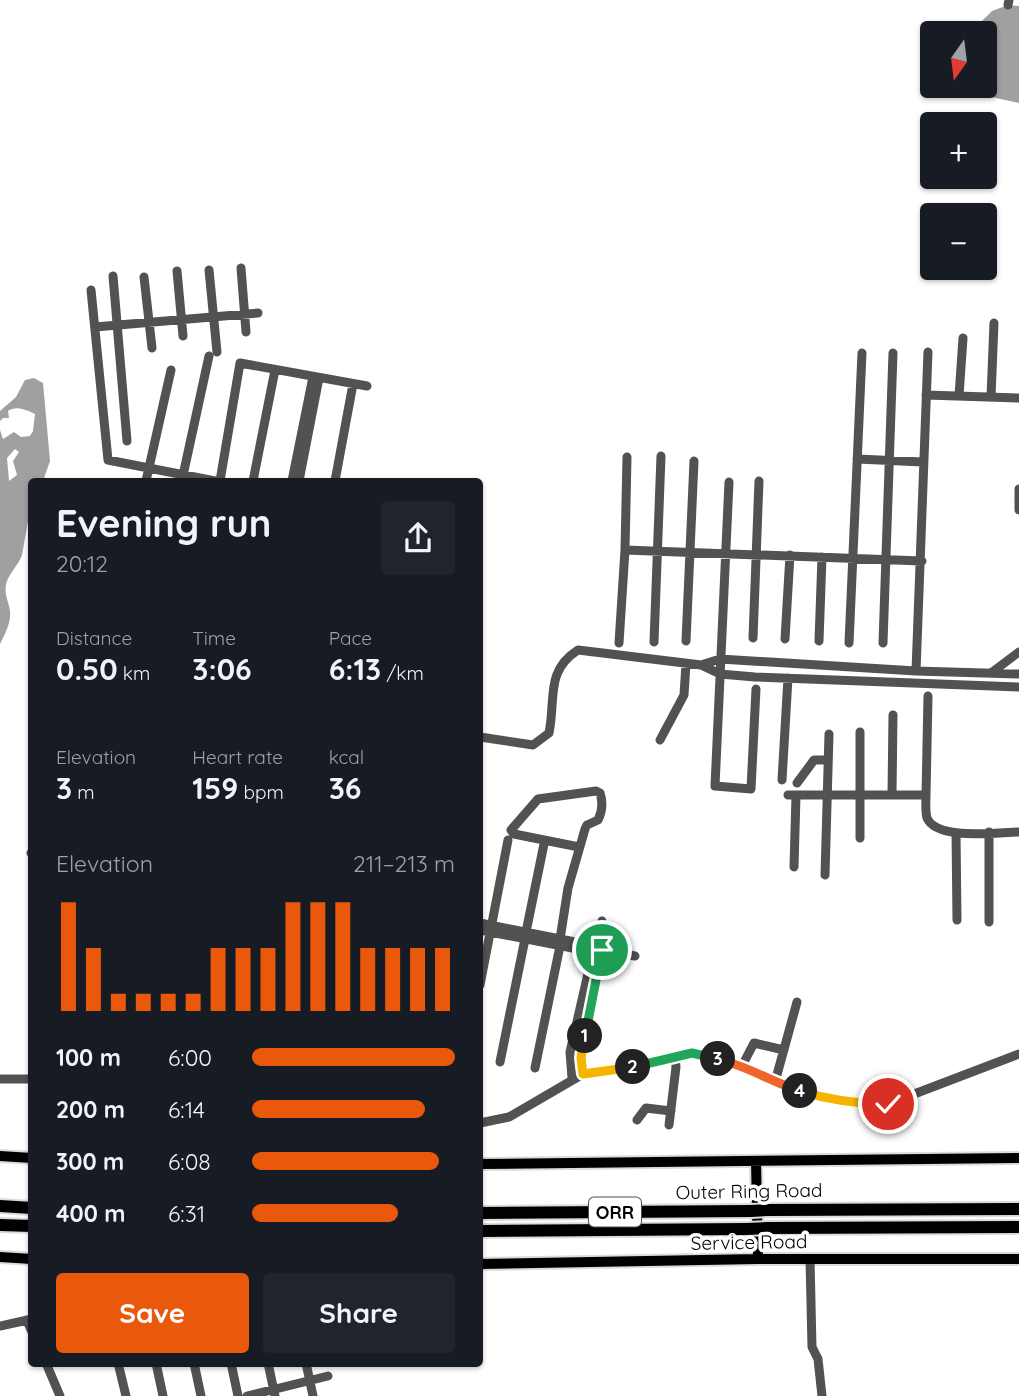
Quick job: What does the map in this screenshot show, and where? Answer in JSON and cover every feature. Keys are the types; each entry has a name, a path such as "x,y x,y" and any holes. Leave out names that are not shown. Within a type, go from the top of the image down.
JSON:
{"highway":[{"path":"0,1206 28,1208"},
{"name":"Outer Ring Road","path":"483,1213 1019,1209"},
{"path":"0,1224 28,1226"},
{"name":"Outer Ring Road","path":"483,1231 1019,1227"}],"main road":[{"path":"0,1156 28,1158"},
{"path":"483,1164 1019,1158"},
{"path":"756,1161 758,1259"},
{"path":"0,1257 28,1259"},
{"name":"Service Road","path":"483,1264 758,1259 1019,1259"}],"street":[{"path":"241,268 246,332"},
{"path":"91,290 106,456 108,460 182,478 213,354 214,317 209,270"},
{"path":"177,271 183,336"},
{"path":"113,276 127,441"},
{"path":"144,277 152,348"},
{"path":"95,327 258,313"},
{"path":"992,397 994,323"},
{"path":"959,396 963,338"},
{"path":"916,671 928,352"},
{"path":"849,643 862,353"},
{"path":"883,643 893,353"},
{"path":"219,478 240,363 367,386"},
{"path":"147,478 171,370"},
{"path":"254,478 275,370"},
{"path":"293,478 316,377"},
{"path":"299,478 316,377"},
{"path":"336,478 353,384"},
{"path":"926,395 1019,398"},
{"path":"654,642 661,456"},
{"path":"619,643 627,457"},
{"path":"857,459 923,462"},
{"path":"686,641 694,461"},
{"path":"753,638 759,481"},
{"path":"729,482 715,786 751,789 756,689"},
{"path":"1019,489 1019,510"},
{"path":"625,550 922,561"},
{"path":"785,639 790,555"},
{"path":"819,641 822,557"},
{"path":"483,737 533,745 549,733 554,679 565,659 578,650 701,665 720,659 916,671 1019,674"},
{"path":"991,673 1019,652"},
{"path":"660,740 684,695 686,664"},
{"path":"701,665 720,674 1019,687"},
{"path":"813,679 814,665"},
{"path":"782,780 788,678"},
{"path":"928,696 926,816 936,828 956,833 1019,832"},
{"path":"892,795 893,715"},
{"path":"860,732 860,838"},
{"path":"825,875 829,734"},
{"path":"797,783 814,760 828,760"},
{"path":"535,1068 568,888 586,827 600,817 600,793 535,800 511,830 514,834 579,847"},
{"path":"794,867 792,795 926,795"},
{"path":"989,832 989,922"},
{"path":"956,833 957,920"},
{"path":"483,969 508,840"},
{"path":"500,1062 544,844"},
{"path":"583,1074 581,1053 603,921"},
{"path":"483,924 635,956"},
{"path":"483,929 491,928"},
{"path":"572,1078 570,1052 598,949"},
{"path":"775,1082 797,1002"},
{"path":"742,1066 754,1042 783,1050"},
{"path":"483,1123 509,1117 583,1074 638,1066 692,1053 742,1066 775,1082 819,1097 864,1104 888,1104 1019,1054"},
{"path":"669,1125 675,1057"},
{"path":"0,1079 28,1079"},
{"path":"637,1120 646,1108 670,1111"},
{"path":"810,1259 812,1347 818,1359 822,1396"},
{"path":"0,1326 28,1321"},
{"path":"48,1367 60,1396"},
{"path":"119,1367 125,1396"},
{"path":"157,1367 163,1396"},
{"path":"195,1367 201,1396"},
{"path":"232,1367 238,1396"},
{"path":"269,1367 274,1393"},
{"path":"307,1367 313,1396"},
{"path":"247,1396 274,1393 328,1376"}],"shaded area":[{"path":"1008,5 1019,6 1019,103 996,98 998,98 998,21 982,21 992,11"},
{"path":"34,378 43,383 50,461 44,478 28,478 28,522 22,555 6,584 10,616 0,644 0,430 3,439 14,432 21,437 30,436 35,414 14,408 8,411 9,418 0,421 0,411 16,397 25,380","holes":["15,449 19,452 13,461 17,475 9,481 7,458"]}],"route":[{"path":"602,950 581,1053 583,1074 638,1066 692,1053 738,1064 779,1085 819,1097 864,1104 888,1104"}]}
